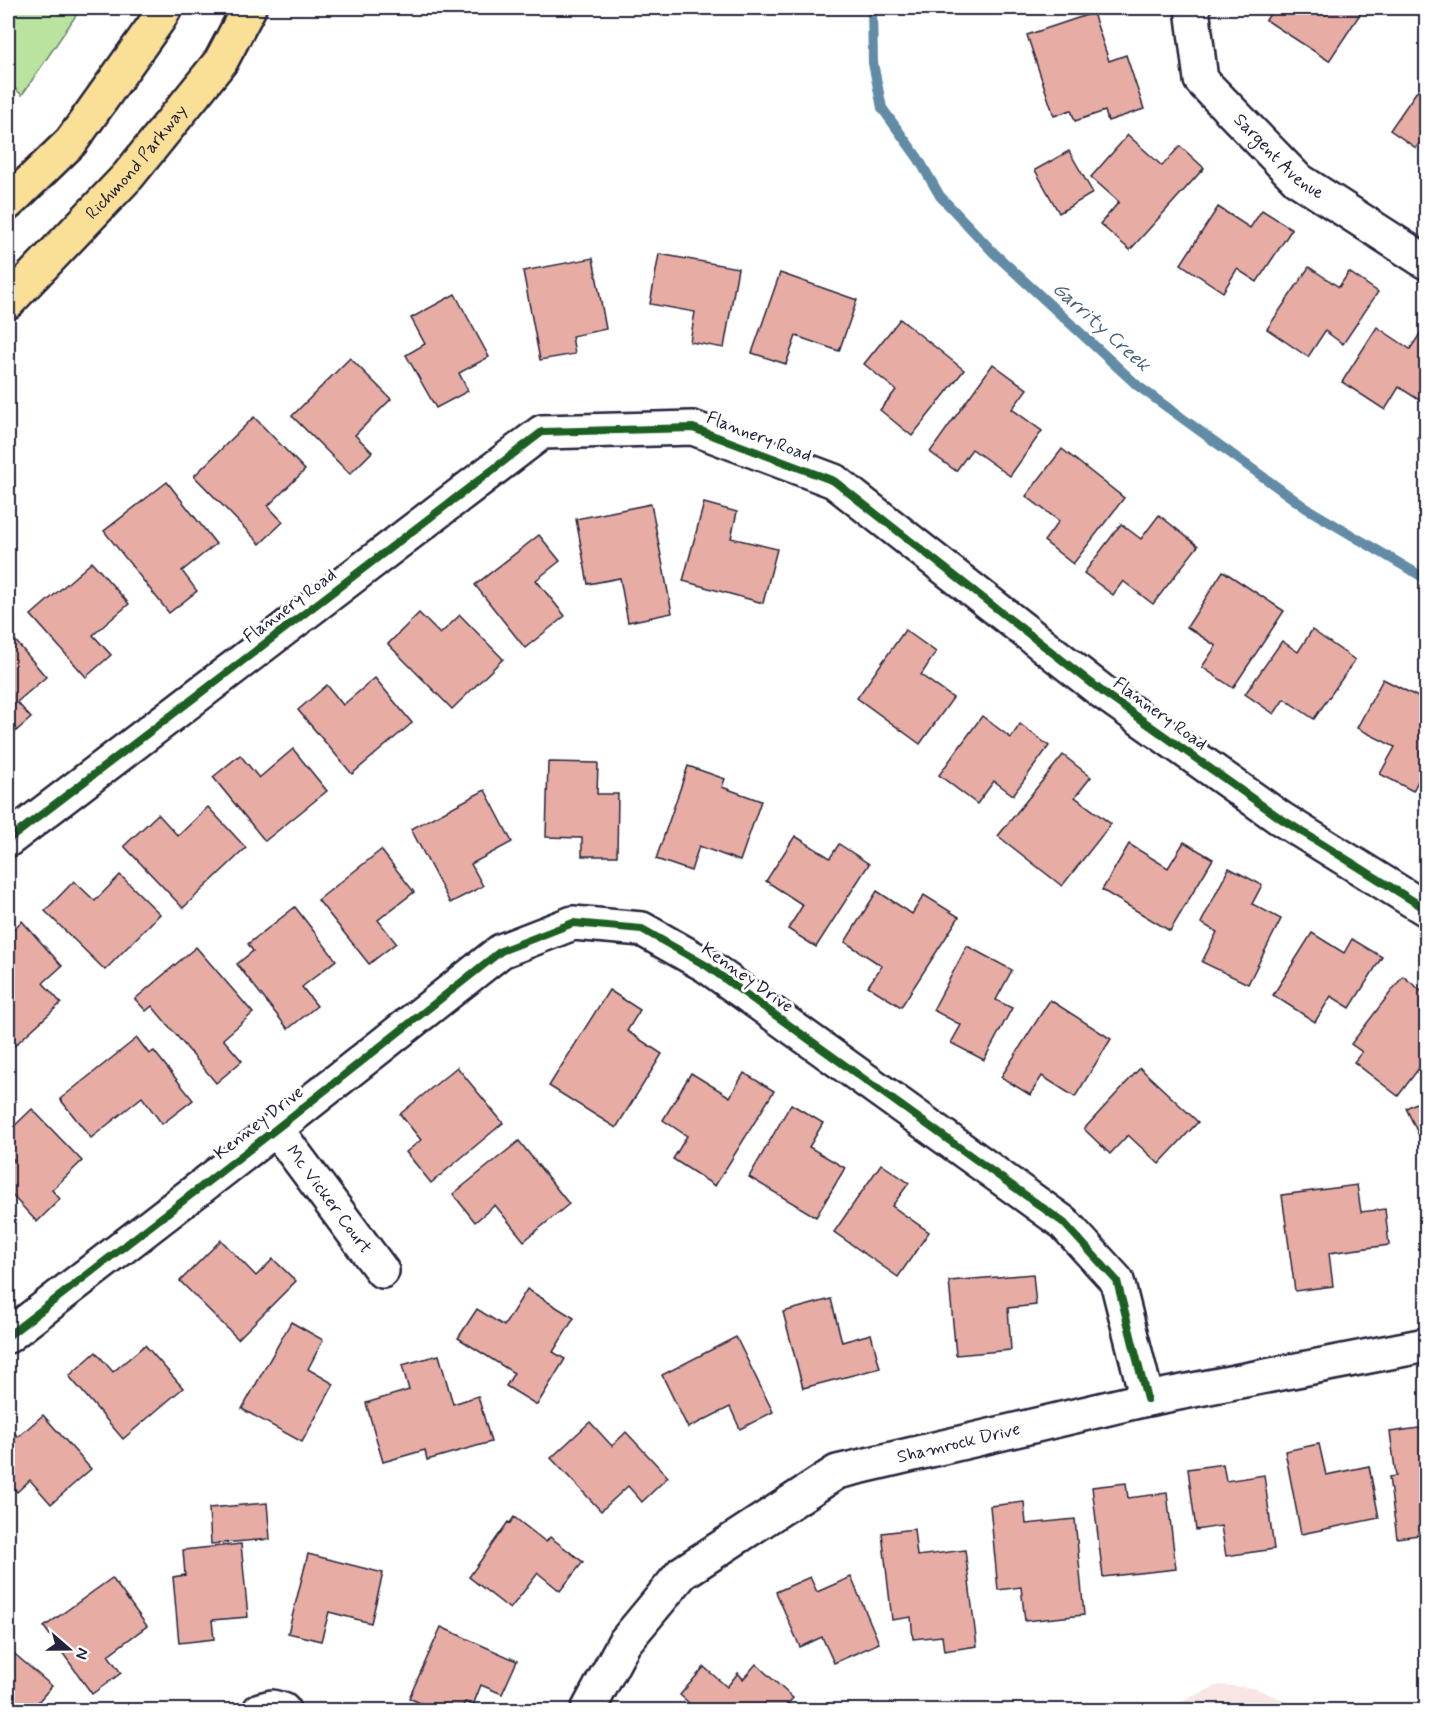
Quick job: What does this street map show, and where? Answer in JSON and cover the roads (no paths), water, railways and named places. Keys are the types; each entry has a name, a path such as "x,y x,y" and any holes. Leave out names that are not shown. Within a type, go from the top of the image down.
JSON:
{"highway":[{"path":"8,203 71,142 165,8"},
{"name":"Richmond Parkway","path":"8,302 128,177 221,61 249,8"}],"street":[{"name":"Sargent Avenue","path":"1192,8 1202,80 1297,179 1426,262"},
{"name":"Flannery Road","path":"8,840 542,432 693,428 834,482 1104,693 1280,819 1426,909"},
{"name":"Kenney Drive","path":"8,1336 276,1129 501,951 573,923 642,929 707,966 1064,1223 1117,1281 1147,1399"},
{"name":"Mc Vicker Court","path":"276,1129 382,1271"},
{"name":"Shamrock Drive","path":"588,1710 624,1643 682,1573 837,1472 1147,1399 1426,1345"},
{"path":"260,1710 272,1707 283,1710"}],"waterway":[{"name":"Garrity Creek","path":"872,8 873,63 882,108 918,158 940,196 994,253 1138,386 1306,508 1426,579"}]}
